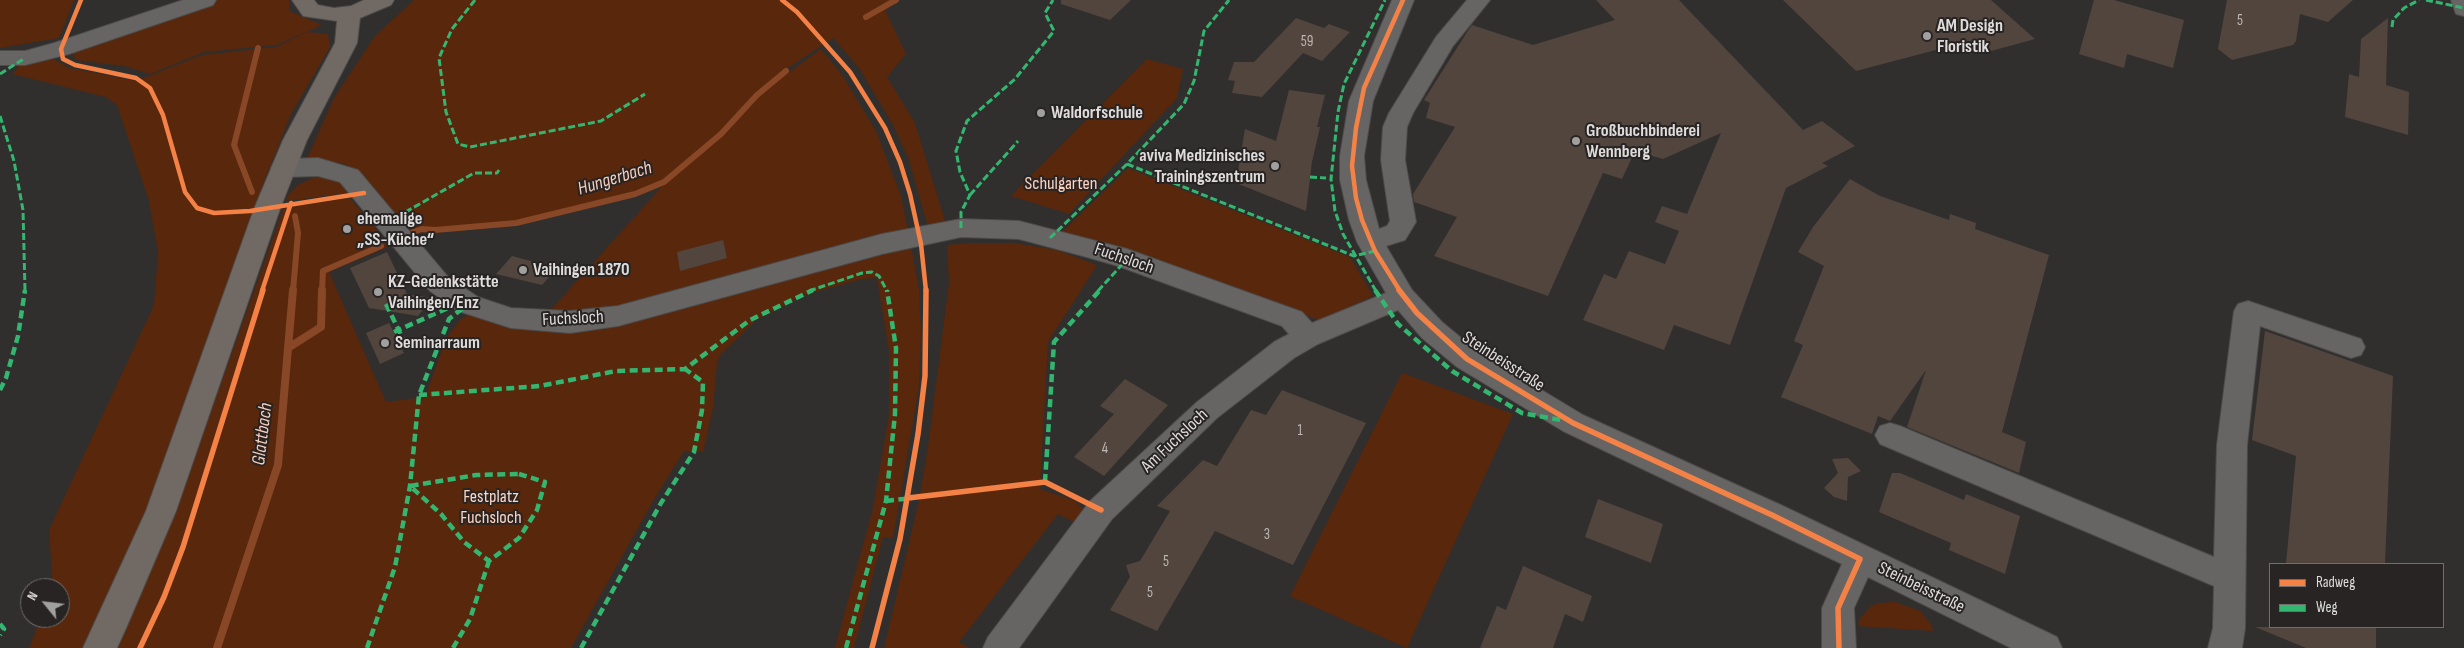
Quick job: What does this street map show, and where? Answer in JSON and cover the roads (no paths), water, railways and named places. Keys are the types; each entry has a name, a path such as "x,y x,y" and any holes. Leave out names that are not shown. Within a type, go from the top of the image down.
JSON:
{"main road":[{"path":"303,0 308,9 317,13 334,15 349,14 383,0"},
{"path":"100,648 124,598 161,511 252,247 283,168 318,93 346,44 349,14"}],"street":[{"path":"0,58 25,58 61,49 205,0"},
{"name":"Steinbeisstraße","path":"1403,0 1364,88 1356,128 1352,166 1354,189 1370,242 1402,297 1432,330 1467,358 1573,423 1772,515 2045,648"},
{"path":"1370,242 1396,233 1403,222 1393,160 1395,127 1401,112 1444,42 1478,0"},
{"path":"2462,0 2464,9"},
{"name":"Fuchsloch","path":"283,168 318,167 349,176 439,284 450,293 481,309 528,320 570,322 618,316 920,235 960,228 1019,230 1083,246 1143,265 1292,319 1308,336"},
{"name":"Am Fuchsloch","path":"1000,648 1101,510 1207,410 1264,364 1308,336 1402,297"},
{"path":"2225,648 2229,628 2232,445 2248,311 2351,347"},
{"path":"1890,435 2230,578"},
{"path":"1839,648 1838,608 1860,558"}],"waterway":[{"name":"Hungerbach","path":"866,17 896,0"},
{"name":"Glattbach","path":"252,192 234,145 258,48"},
{"name":"Hungerbach","path":"413,232 422,229 435,230 516,223 635,194 664,182 721,134 757,95 786,71"},
{"name":"Glattbach","path":"293,291 298,233 295,216"},
{"name":"Hungerbach","path":"322,291 323,271 381,246"},
{"name":"Glattbach","path":"288,348 293,290"},
{"name":"Hungerbach","path":"288,348 321,327 322,290"},
{"name":"Glattbach","path":"217,648 278,465 288,348"}],"place":[{"name":"AM Design Floristik","path":"1927,36"},
{"name":"Waldorfschule","path":"1041,113"},
{"name":"Großbuchbinderei Wennberg","path":"1576,141"},
{"name":"aviva Medizinisches Trainingszentrum","path":"1275,166"},
{"name":"ehemalige „SS-Küche“","path":"347,229"},
{"name":"Vaihingen 1870","path":"523,270"},
{"name":"KZ-Gedenkstätte Vaihingen/Enz","path":"378,292"},
{"name":"Seminarraum","path":"385,343"}],"park label":[{"name":"Schulgarten","path":"1061,184"},
{"name":"Festplatz Fuchsloch","path":"491,507"}]}
